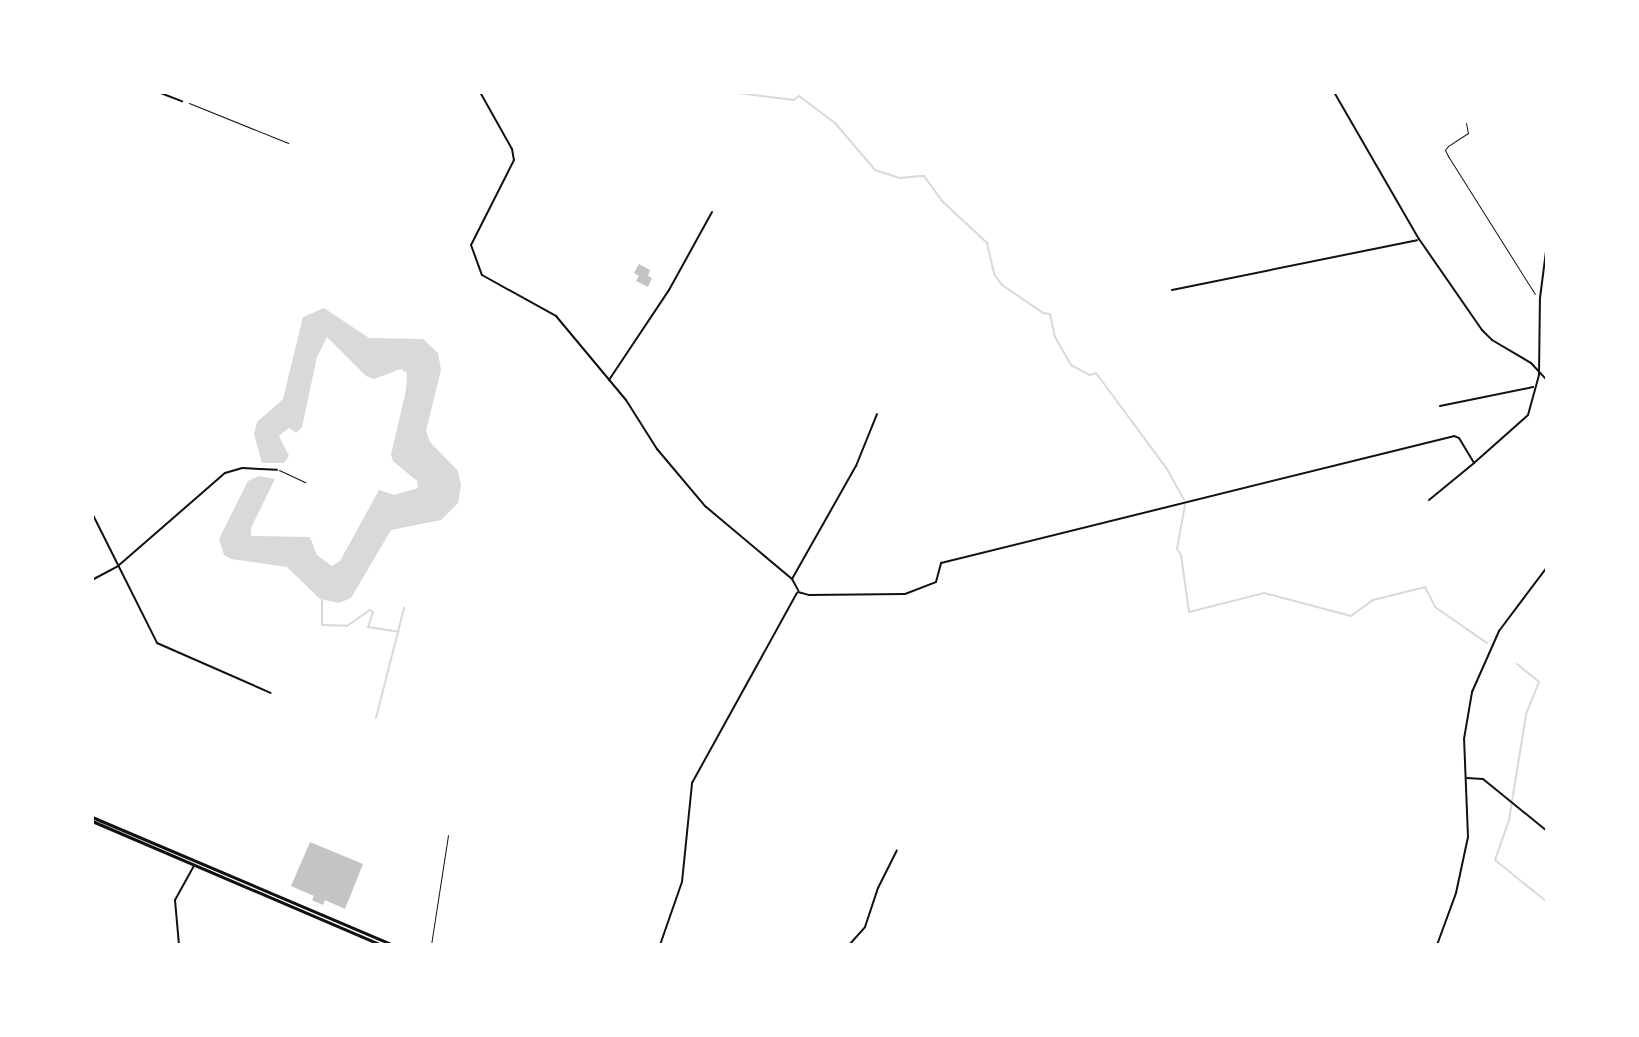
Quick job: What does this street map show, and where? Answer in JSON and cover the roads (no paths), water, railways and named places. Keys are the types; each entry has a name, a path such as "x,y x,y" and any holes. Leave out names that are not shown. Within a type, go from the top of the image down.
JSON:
{"main road":[{"path":"92,819 393,945"},
{"path":"195,863 381,945"}],"street":[{"path":"158,92 182,101"},
{"path":"480,92 512,149 514,160 472,242 475,261 486,279 550,312 631,406 657,449 705,506 792,579 798,592"},
{"path":"1334,92 1419,239 1487,336 1547,380"},
{"path":"609,380 669,290 712,212"},
{"path":"1172,290 1419,239"},
{"path":"1429,500 1526,419 1539,372 1540,298 1547,243"},
{"path":"1541,334 1547,335"},
{"path":"1440,406 1533,387"},
{"path":"792,579 856,466 877,414"},
{"path":"798,592 819,595 905,594 940,579 941,563 1454,436 1459,438 1474,463"},
{"path":"92,580 118,566 225,473 250,467 277,470"},
{"path":"92,513 157,643 271,693"},
{"path":"1437,945 1449,915 1466,849 1469,811 1465,727 1481,667 1506,620 1547,567"},
{"path":"660,945 682,882 692,783 798,592"},
{"path":"1466,778 1483,779 1547,831"},
{"path":"849,945 865,927 878,888 897,850"},
{"path":"179,945 175,900 195,863"}],"lane":[{"path":"277,470 305,482"}],"waterway":[{"path":"730,92 794,100 799,96 835,123 875,170 899,178 924,176 942,201 987,243 994,274 1002,285 1043,313 1050,314 1055,337 1071,365 1090,375 1096,373 1167,469 1184,500"},
{"path":"1185,505 1177,549 1181,555 1189,612 1264,593 1351,616 1373,600 1425,587 1435,607 1487,643"},
{"path":"322,600 322,625 347,626 370,610 373,612 368,627 399,632"},
{"path":"376,718 404,608"},
{"path":"1517,664 1539,682 1526,715 1509,820 1495,860 1547,902"}]}
